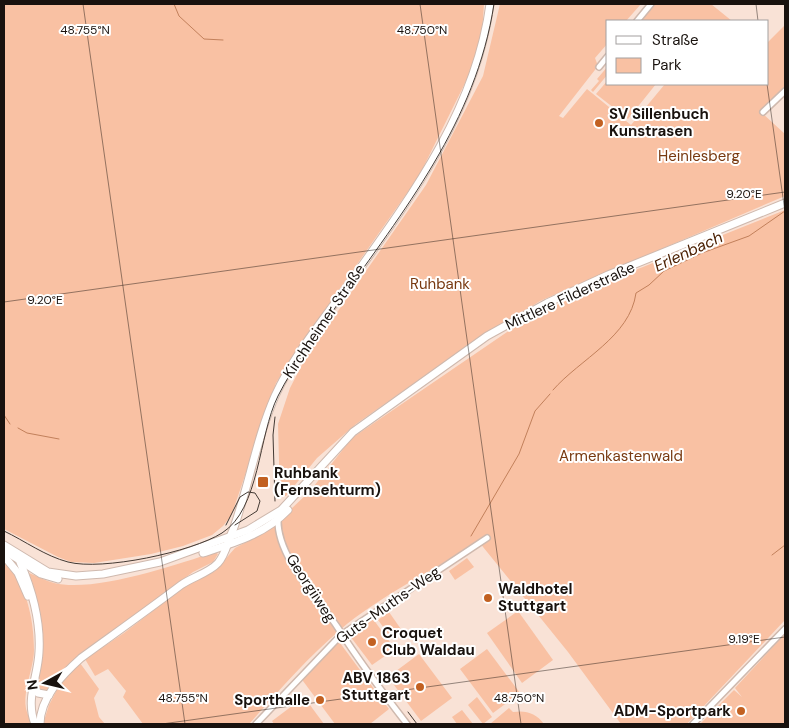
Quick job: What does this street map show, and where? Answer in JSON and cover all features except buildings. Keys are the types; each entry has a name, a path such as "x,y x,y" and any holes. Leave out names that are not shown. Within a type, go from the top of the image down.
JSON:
{"main road":[{"name":"Kirchheimer Straße","path":"40,724 41,710 49,694 68,669 80,658 193,577 214,567 222,557 236,520 265,422 281,384 299,354 406,203 436,152 474,73 484,41 490,4"},
{"name":"Mittlere Filderstraße","path":"4,550 40,574 60,580 76,580 119,575 181,560 228,541 255,528 281,510 326,459 353,432 487,336 521,316 608,275 785,203"},
{"name":"Mittlere Filderstraße","path":"4,544 48,572 76,576 110,572 160,562 254,535 278,520 300,498 326,459"},
{"path":"278,520 281,510"},
{"path":"236,520 243,528 255,528"},
{"path":"13,549 29,584 37,622 39,651 30,702 35,724"},
{"path":"4,556 18,573 37,622"},
{"path":"29,584 35,575 40,574"},
{"path":"33,688 38,693 49,694"},
{"name":"Kirchheimer Straße","path":"44,705 45,724"}],"street":[{"path":"637,20 650,4"},
{"path":"599,67 606,58"},
{"path":"763,112 785,91"},
{"name":"Georgiiweg","path":"278,520 280,535 289,558 341,634 407,724"},
{"name":"Guts-Muths-Weg","path":"256,724 341,634 487,538"},
{"path":"692,724 785,629"}],"green space":[{"path":"4,4 484,4 482,34 470,73 419,176 296,351 276,383 231,516 212,535 183,546 151,554 94,563 71,562 4,529"},
{"path":"500,4 641,4 627,20 606,20 606,45 595,58 598,66 559,116 563,118 587,89 631,125 664,85 769,85 769,41 785,25 785,89 762,113 785,134 785,196 540,301 449,359 356,424 317,458 286,496 280,497 278,424 290,388 306,357 426,185 483,76"},
{"path":"655,4 711,4 731,20 642,20"},
{"path":"606,68 606,76 593,92 591,90 599,81 597,79"},
{"path":"606,82 606,85 655,85 628,119 596,94"},
{"name":"Armenkastenwald","path":"785,210 785,620 687,724 621,724 568,652 479,542 389,595 355,618 316,652 249,724 143,724 123,697 126,691 108,669 95,676 85,659 124,633 192,581 215,571 235,548 269,530 310,491 352,438 523,321 608,281"},
{"path":"215,552 218,554 213,562 193,572 76,658 48,690 42,691 38,688 42,657 42,633 29,573 54,583 71,585 90,584 134,576"},
{"path":"467,558 474,567 455,580 449,571"},
{"path":"4,561 18,579 30,614 34,650 25,699 29,717 35,724 4,724"},
{"path":"518,611 553,660 522,683 487,633"},
{"path":"389,612 403,632 392,639 378,620"},
{"name":"Croquet Club Waldau","path":"373,619 395,649 372,665 350,636"},
{"path":"785,634 785,724 700,724 734,690 742,697 735,688"},
{"path":"336,643 340,643 389,709 370,724 335,724 303,681 303,678"},
{"path":"487,649 520,693 493,713 460,669"},
{"name":"ABV 1863 Stuttgart","path":"419,654 452,698 421,721 388,677"},
{"path":"80,663 99,689 94,698 99,717 105,724 43,724 49,705 60,684"},
{"path":"304,697 324,724 274,724 272,721"},
{"path":"477,697 492,717 483,724 468,705"},
{"path":"509,708 513,712 522,711 530,713 538,717 544,724 490,724"},
{"path":"462,710 473,724 457,724 452,717"}],"waterway":[{"path":"174,4 179,16 204,39 223,40"},
{"name":"Erlenbach","path":"553,390 614,335 632,309 636,293 649,285 664,271 702,253 749,236 785,211"},
{"name":"Erlenbach","path":"471,536 519,454 535,411 550,394"},
{"path":"4,415 10,424"},
{"path":"18,428 27,433 59,439"},
{"path":"772,555 785,545"}],"tram line":[{"path":"4,531 43,552 68,562 102,564 146,558 190,547 222,533 234,522 244,507 251,490 271,412 284,384 411,199 434,163 454,126 471,87 485,47 494,4"},
{"path":"275,417 273,435 275,501"},
{"path":"226,525 240,497 248,492 255,493 260,501 257,511 235,525"},
{"path":"408,712 417,724"}],"place":[{"name":"SV Sillenbuch Kunstrasen","path":"599,123"},
{"name":"Ruhbank (Fernsehturm)","path":"263,482"},
{"name":"Waldhotel Stuttgart","path":"488,598"},
{"name":"Croquet Club Waldau","path":"372,642"},
{"name":"ABV 1863 Stuttgart","path":"420,687"},
{"name":"Sporthalle","path":"320,700"},
{"name":"ADM-Sportpark","path":"741,711"}],"park label":[{"name":"Heinlesberg","path":"699,156"},
{"name":"Ruhbank","path":"440,284"}]}
